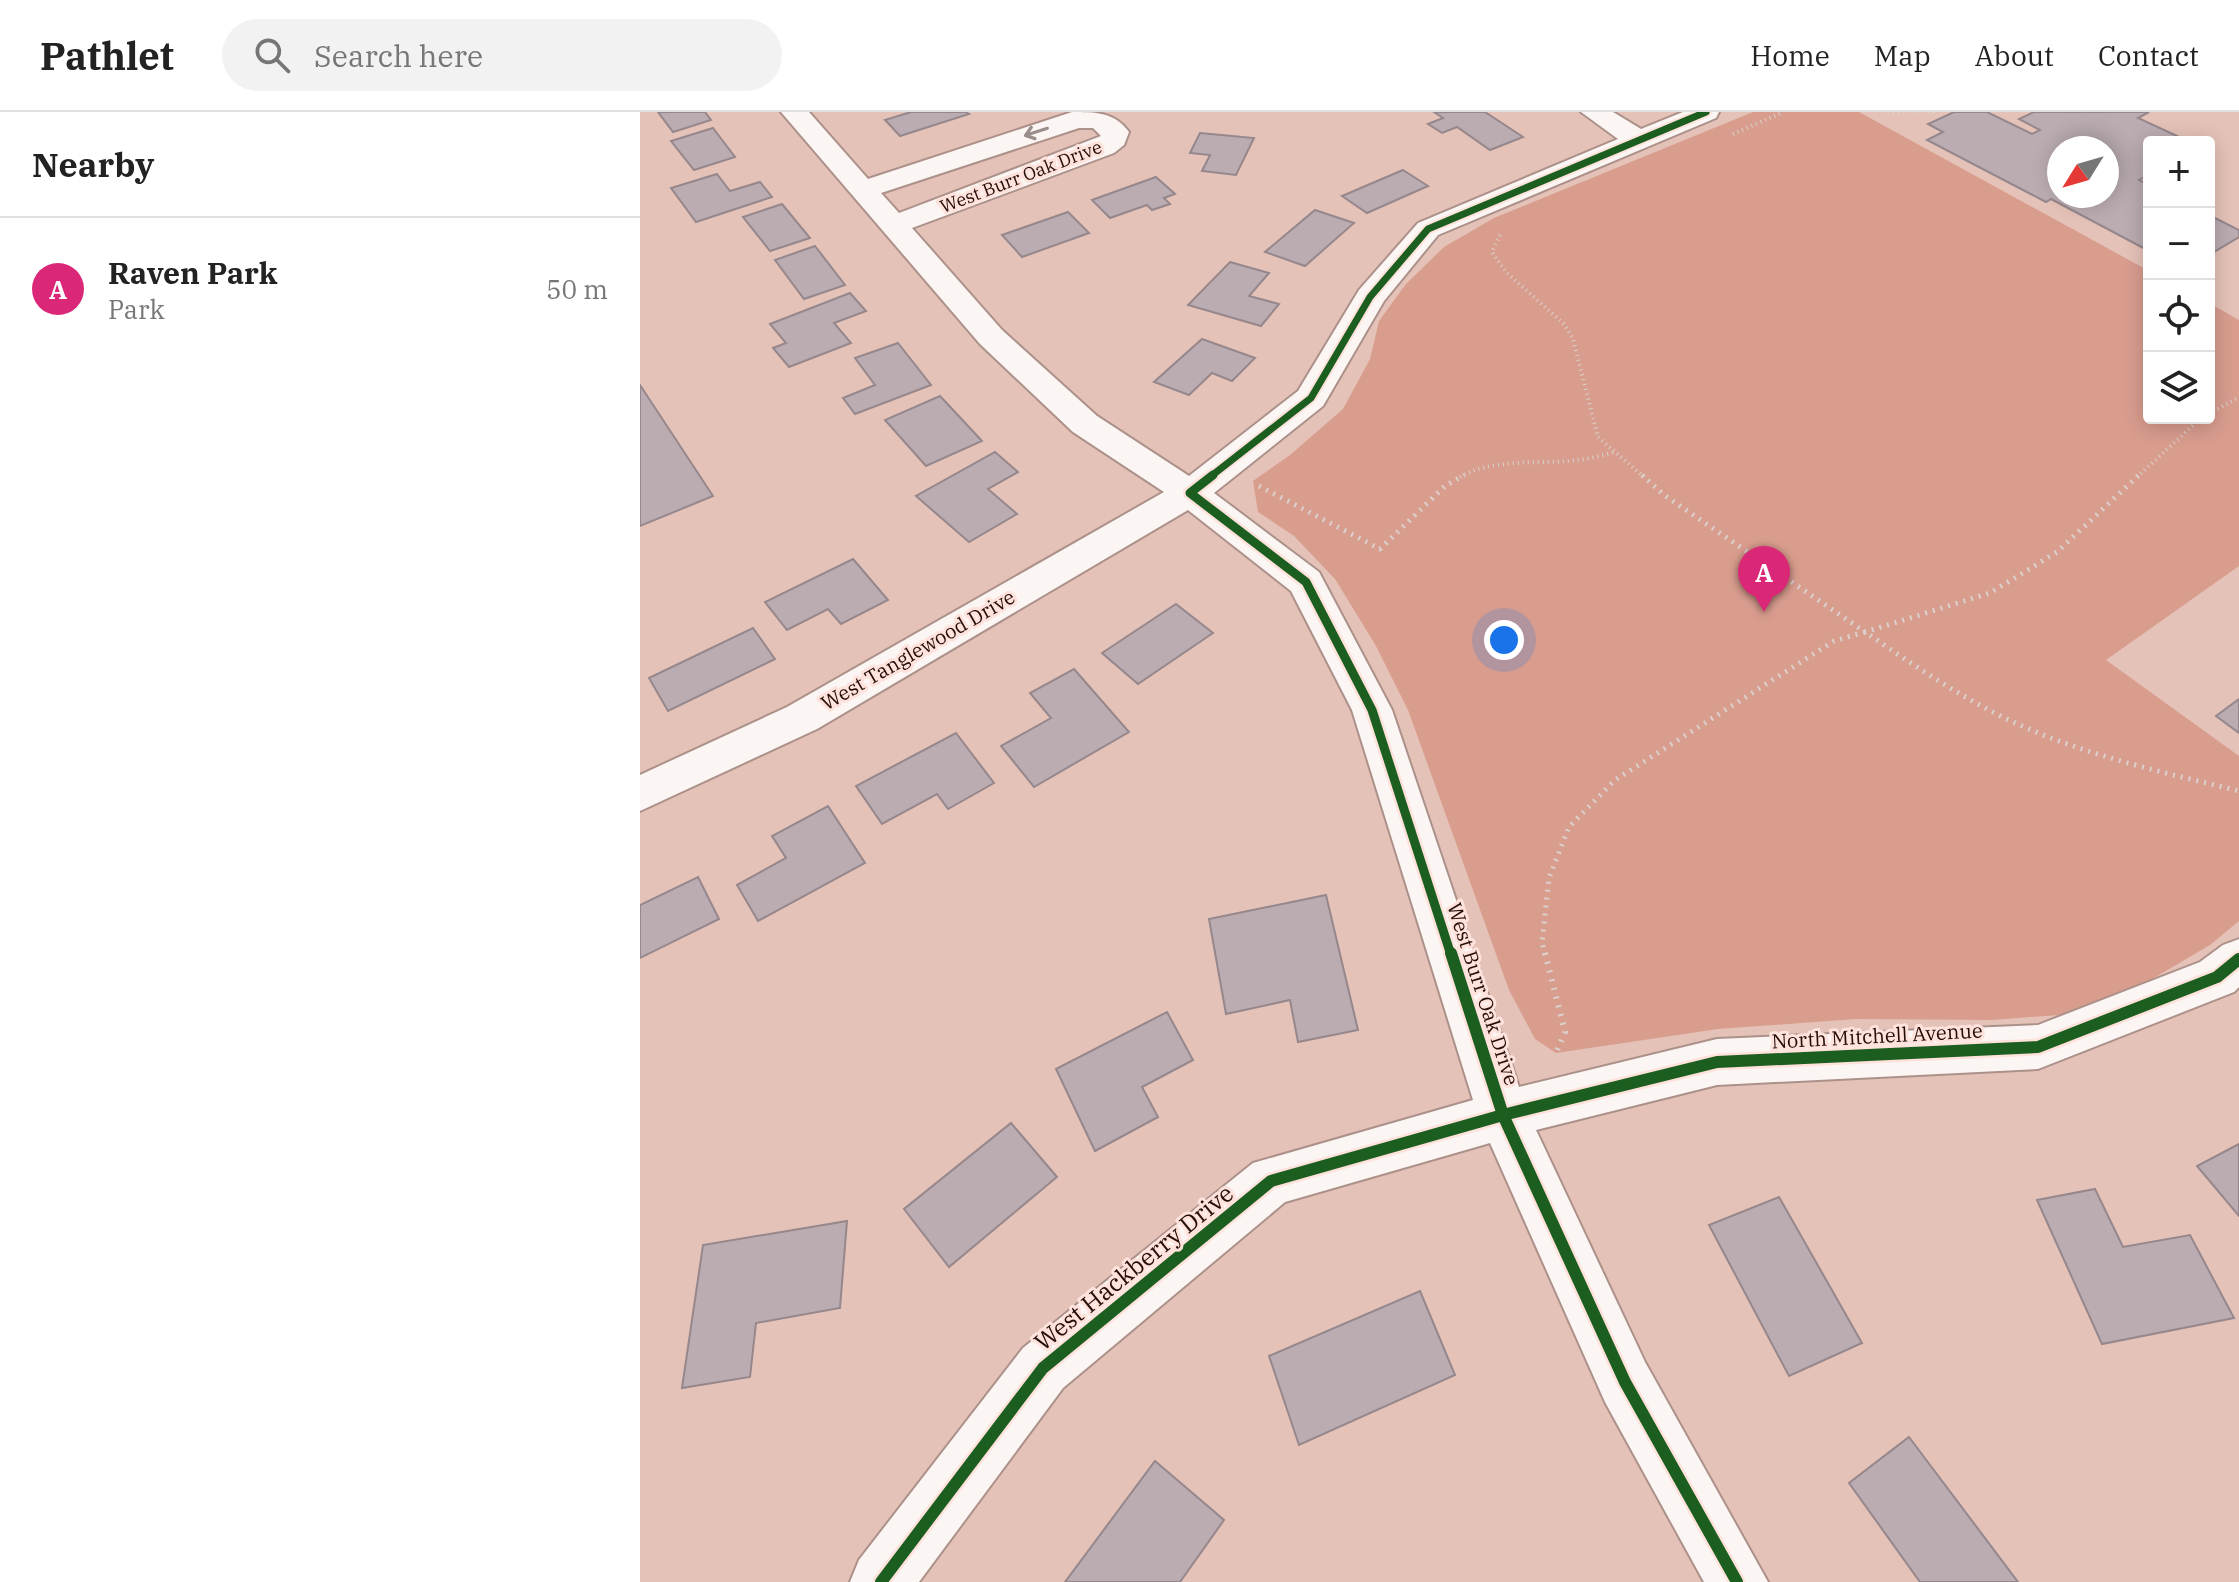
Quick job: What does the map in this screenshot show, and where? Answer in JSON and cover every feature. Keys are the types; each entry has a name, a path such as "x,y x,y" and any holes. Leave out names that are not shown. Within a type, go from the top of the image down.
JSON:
{"street":[{"name":"West Burr Oak Drive","path":"794,112 991,337 1085,424 1190,493 1306,582 1372,710 1503,1115 1625,1382 1737,1582"},
{"path":"1594,112 1639,140"},
{"name":"West Tanglewood Drive","path":"640,794 802,718 1190,493 1311,398 1370,297 1428,229 1706,112"},
{"name":"West Burr Oak Drive","path":"863,190 1073,120 1094,119 1110,125 1115,132 1114,139 1104,147 894,225"},
{"name":"North Mitchell Avenue","path":"1503,1115 1717,1062 2038,1047 2217,977 2239,959"},
{"name":"West Hackberry Drive","path":"881,1582 1043,1368 1271,1181 1503,1115"}],"path":[{"path":"1725,137 1783,112"},
{"path":"1883,112 1938,112"},
{"path":"1508,231 1496,237 1492,252 1506,272 1564,324 1573,339 1598,437 1664,495 1966,698 2033,730 2102,754 2239,791"},
{"path":"2215,411 2239,397"},
{"path":"1556,1053 1565,1032 1542,942 1549,878 1569,827 1615,780 1834,641 1990,593 2057,552 2195,424"},
{"path":"1259,486 1380,549 1445,486 1473,470 1517,462 1578,460 1615,452"}],"shaded area":[{"path":"1753,112 1859,112 2143,268 2143,424 2215,424 2215,306 2239,320 2239,566 2106,660 2239,756 2239,921 2210,945 2147,982 2059,1015 1992,1020 1856,1019 1718,1029 1556,1053 1535,1039 1509,990 1408,710 1376,646 1335,579 1294,536 1258,512 1253,481 1290,455 1343,409 1370,359 1379,321 1406,284 1444,247 1494,218"}],"building":[{"path":"658,112 705,112 711,120 673,132"},
{"path":"911,112 969,114 900,136 885,120"},
{"path":"1434,112 1485,112 1523,137 1490,150 1457,127 1442,133 1428,124 1443,118"},
{"path":"1954,112 1987,112 2032,134 2040,130 2019,119 2034,112 2149,112 2138,118 2177,136 2143,136 2143,178 2139,180 2143,182 2143,248 2068,208 2119,208 2119,136 2047,136 2046,202 1927,140 1943,132 1928,124"},
{"path":"713,128 735,157 694,170 671,141"},
{"path":"1200,133 1254,138 1236,175 1202,171 1210,155 1190,153"},
{"path":"1403,170 1428,186 1367,213 1342,196"},
{"path":"717,174 730,191 760,182 772,197 696,222 671,188"},
{"path":"1156,177 1175,194 1164,198 1170,204 1152,210 1147,205 1110,218 1092,200"},
{"path":"782,204 810,238 770,251 743,217"},
{"path":"1315,210 1354,223 1305,266 1265,252"},
{"path":"1068,212 1089,233 1022,257 1002,235"},
{"path":"2215,218 2239,230 2239,237 2215,251"},
{"path":"815,246 845,285 804,299 775,260"},
{"path":"1230,262 1269,273 1249,296 1279,304 1261,326 1188,305"},
{"path":"850,293 866,311 834,323 851,343 789,367 773,348 786,343 770,324"},
{"path":"1202,339 1255,358 1232,381 1212,373 1189,395 1154,382"},
{"path":"898,343 931,385 855,414 843,398 875,385 855,358"},
{"path":"640,385 713,496 640,526"},
{"path":"940,396 982,441 926,466 885,420"},
{"path":"995,452 1018,472 988,489 1017,514 969,542 916,496"},
{"path":"853,559 888,600 841,624 828,609 787,630 765,602"},
{"path":"1176,604 1213,633 1138,684 1102,653"},
{"path":"753,628 775,659 668,711 649,678"},
{"path":"1074,669 1129,732 1034,787 1001,746 1051,718 1030,693"},
{"path":"2239,699 2239,733 2216,716"},
{"path":"956,733 994,783 948,809 937,794 882,824 856,786"},
{"path":"828,806 865,863 758,921 737,885 786,858 772,836"},
{"path":"698,877 719,919 640,958 640,905"},
{"path":"1326,895 1358,1030 1298,1042 1290,1000 1226,1014 1209,919"},
{"path":"1167,1012 1193,1060 1142,1087 1158,1117 1095,1151 1056,1069"},
{"path":"1011,1123 1057,1177 949,1267 904,1209"},
{"path":"2239,1144 2239,1216 2197,1166"},
{"path":"2095,1189 2123,1247 2190,1235 2234,1318 2102,1344 2037,1200"},
{"path":"1779,1197 1862,1343 1789,1376 1709,1225"},
{"path":"847,1221 840,1308 756,1323 750,1377 682,1388 703,1245"},
{"path":"1420,1291 1455,1375 1299,1445 1269,1356"},
{"path":"1909,1437 2018,1582 1920,1582 1849,1483"},
{"path":"1155,1461 1224,1520 1180,1582 1065,1582"}],"cycle path":[{"path":"1706,112 1428,229 1370,297 1311,398 1190,493 1306,582 1372,710 1503,1115 1625,1382 1737,1582"},
{"path":"881,1582 1043,1368 1271,1181 1503,1115 1717,1062 2038,1047 2217,977 2239,959"}],"place":[{"name":"Raven Park","path":"1764,612"}]}
